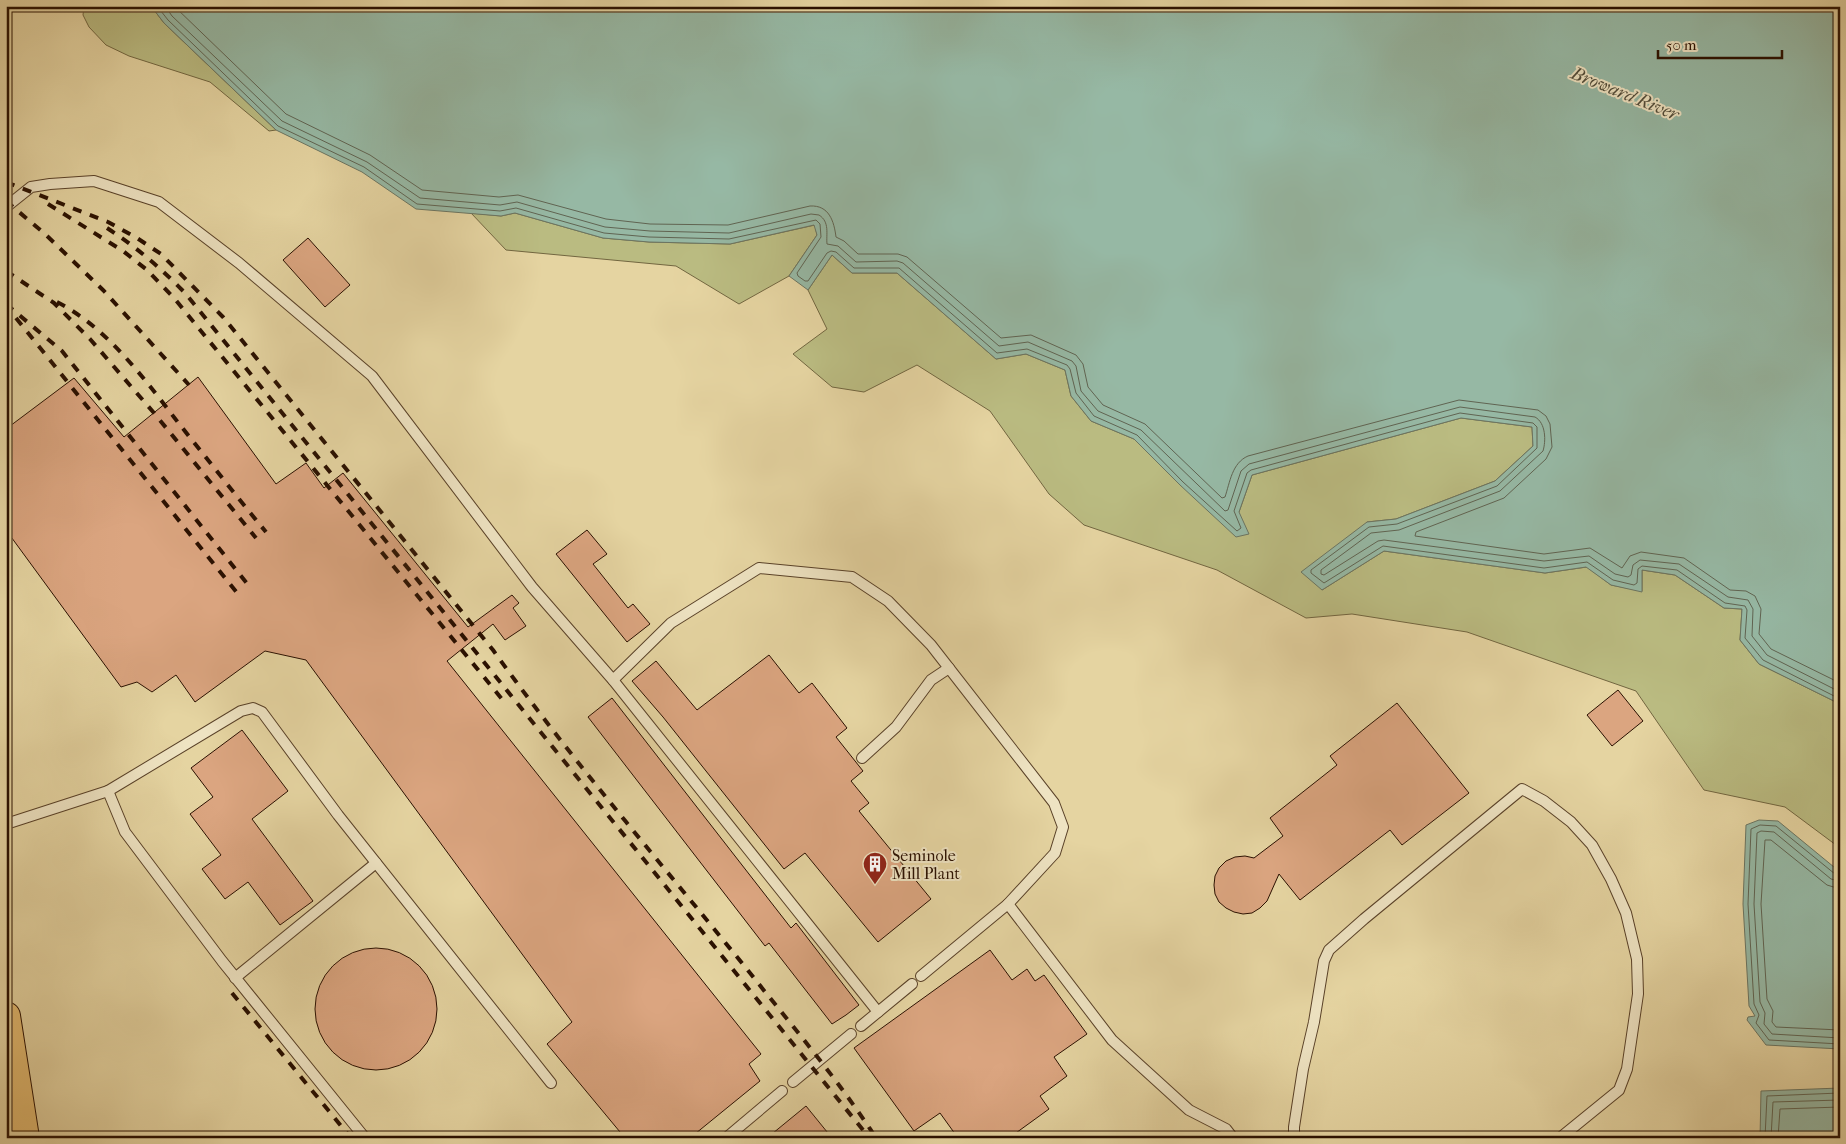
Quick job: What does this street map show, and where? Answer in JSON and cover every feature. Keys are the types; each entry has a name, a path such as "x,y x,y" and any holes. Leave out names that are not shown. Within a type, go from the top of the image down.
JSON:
{"main road":[{"path":"6,1016 25,1138"}],"lane":[{"path":"6,207 30,187 94,181 159,202 239,263 372,376 532,587 613,680 878,1012"},
{"path":"613,680 670,623 759,568 852,577 888,601 931,646 1054,803 1062,827 1055,853 1008,904 921,976"},
{"path":"862,758 896,727 931,680 949,668"},
{"path":"6,824 108,791 241,711 253,708 262,712 338,815 551,1083"},
{"path":"1294,1138 1303,1069 1314,1022 1324,961 1329,950 1522,789 1544,801 1571,822 1592,845 1611,878 1626,913 1637,959 1638,994 1627,1069 1619,1090 1560,1138"},
{"path":"108,791 125,832 235,978 365,1138"},
{"path":"235,978 376,863"},
{"path":"1008,904 1112,1040 1189,1110 1226,1129 1233,1138"},
{"path":"861,1026 912,984"},
{"path":"794,1082 851,1034"},
{"path":"726,1138 782,1091"}],"green space":[{"path":"84,6 151,6 164,23 276,130 269,131 210,82 129,56 106,45 89,27 83,15"},
{"path":"471,213 501,216 515,213 603,238 649,242 730,244 815,225 817,235 789,276 739,304 676,266 506,250"},
{"path":"832,255 852,273 897,273 996,359 1026,354 1065,370 1071,396 1091,421 1134,439 1180,485 1239,512 1252,475 1461,418 1532,427 1533,446 1495,481 1396,519 1367,522 1322,590 1384,551 1545,573 1587,567 1611,585 1642,591 1642,570 1675,575 1724,608 1742,609 1740,640 1759,664 1840,704 1840,848 1785,807 1704,790 1636,691 1467,632 1352,614 1306,618 1217,570 1084,525 1049,494 990,411 917,365 864,392 832,387 793,354 827,329 808,290"}],"water":[{"name":"Broward River","path":"151,6 1840,6 1840,704 1759,664 1740,640 1742,609 1724,608 1675,575 1642,570 1642,592 1611,585 1586,567 1545,573 1384,551 1322,590 1301,572 1367,522 1396,519 1495,481 1533,446 1532,427 1461,418 1252,475 1239,512 1249,534 1236,537 1134,439 1091,421 1071,396 1065,370 1026,354 996,359 897,273 852,273 832,255 808,290 789,276 817,235 814,225 730,244 649,242 603,238 515,213 501,216 416,209 362,172 276,130 164,23"},
{"path":"1759,820 1778,821 1840,872 1840,1049 1766,1045 1747,1020 1748,1017 1755,1016 1749,1006 1743,904 1746,825"},
{"path":"1840,1088 1840,1138 1760,1138 1761,1091"}],"building":[{"path":"308,238 350,285 325,307 283,260"},
{"path":"198,377 276,484 306,463 324,488 343,473 468,627 512,595 519,603 513,608 526,626 505,640 493,624 447,661 761,1054 749,1064 760,1081 690,1138 625,1138 547,1044 572,1022 306,660 265,651 195,702 176,675 152,692 137,682 121,687 6,530 6,429 74,378 124,437"},
{"path":"587,530 607,554 593,564 628,608 633,604 650,624 627,642 556,554"},
{"path":"769,655 799,693 812,683 847,728 836,737 863,771 851,781 869,803 859,811 931,899 878,942 805,853 784,869 632,681 656,661 697,710"},
{"path":"1618,690 1643,721 1612,746 1587,715"},
{"path":"612,698 791,928 796,923 859,1005 832,1024 769,943 765,946 588,717"},
{"path":"1397,703 1469,793 1402,845 1390,830 1300,900 1279,874 1267,901 1252,913 1234,912 1219,902 1215,894 1214,885 1215,876 1219,868 1226,861 1235,857 1245,856 1254,858 1283,836 1270,818 1337,765 1330,756"},
{"path":"242,730 288,791 252,819 313,901 280,925 248,882 225,899 202,869 221,855 190,814 213,797 191,768"},
{"path":"376,948 388,949 399,953 410,958 419,966 427,975 432,986 436,997 436,1021 432,1032 427,1043 419,1052 410,1060 399,1065 388,1069 376,1070 364,1069 353,1065 342,1060 333,1052 325,1043 320,1032 316,1021 315,1009 316,997 320,986 325,975 333,966 342,958 353,953 364,949"},
{"path":"990,950 1012,980 1027,969 1035,981 1044,975 1087,1034 1054,1057 1067,1076 1040,1096 1049,1109 1009,1138 958,1138 940,1113 914,1131 854,1048"},
{"path":"806,1106 832,1138 767,1138"}],"railway":[{"path":"6,182 108,222 137,238 161,254 223,317 493,650 593,781 809,1046 876,1138"},
{"path":"6,201 45,234 104,291 189,385"},
{"path":"48,204 123,251 147,270 174,298 506,704"},
{"path":"107,228 148,258 185,293 867,1135"},
{"path":"6,271 54,303 90,339 154,413 256,538"},
{"path":"57,302 93,326 125,357 266,532"},
{"path":"6,304 62,351 249,586"},
{"path":"16,318 238,594"},
{"path":"232,993 351,1138"}],"place":[{"name":"Seminole Mill Plant","path":"875,885"}]}
